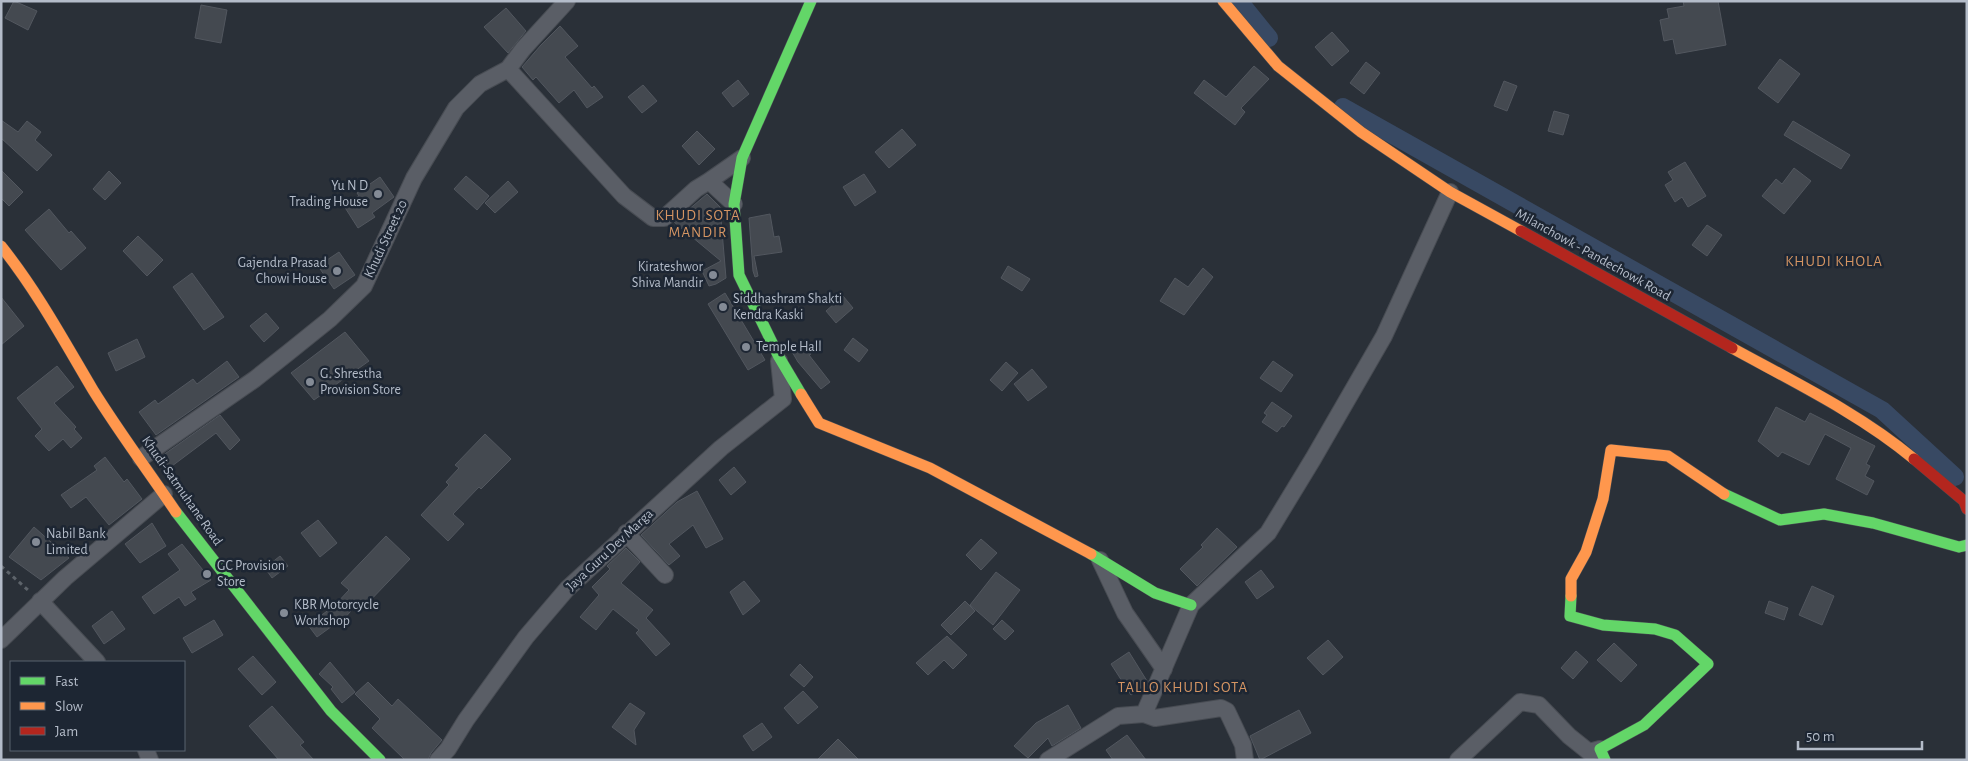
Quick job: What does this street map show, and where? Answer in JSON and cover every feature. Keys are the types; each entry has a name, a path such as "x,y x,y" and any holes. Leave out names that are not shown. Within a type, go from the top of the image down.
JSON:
{"street":[{"name":"Khudi Street 20","path":"140,458 282,358 330,319 364,286 414,178 456,108 480,84 508,69 523,49 567,1"},
{"path":"811,1 742,158 734,204 739,275 779,357 819,423 930,468 1099,558 1155,593 1190,605"},
{"name":"Milanchowk - Pandechowk Road","path":"1223,1 1278,66 1361,132 1450,192 1839,407 1890,439 1964,501 1967,509"},
{"path":"508,69 624,196 653,218 664,218 696,189 742,158"},
{"path":"708,180 734,204"},
{"path":"1144,714 1190,605 1268,533 1384,336 1450,192"},
{"name":"Khudi-Satmuhane Road","path":"1,246 17,266 53,320 94,392 185,524 331,711 380,760"},
{"path":"779,357 783,399 810,408"},
{"name":"Jaya Guru Dev Marga","path":"438,760 448,749 466,720 526,637 567,589 721,448 783,399"},
{"path":"1458,760 1520,702 1539,705 1589,752 1602,754 1644,725 1708,664 1675,634 1655,629 1603,625 1570,616 1571,580 1586,552 1603,499 1611,450 1668,456 1730,498 1780,520 1824,514 1873,523 1959,547 1967,544"},
{"path":"1,640 65,578 164,494"},
{"path":"626,533 665,575"},
{"path":"1099,558 1125,612 1164,669"},
{"path":"40,602 96,661"},
{"path":"1048,760 1118,716 1144,714 1155,718 1221,708 1226,711 1243,744 1245,760"}],"path":[{"path":"1,566 40,602"}],"building":[{"path":"14,1 37,11 28,30 5,18"},
{"path":"1683,1 1718,1 1726,45 1676,54 1673,39 1664,41 1660,20 1669,18 1667,9 1684,6"},
{"path":"201,5 227,10 221,43 195,38"},
{"path":"506,8 526,31 508,53 484,27"},
{"path":"560,26 578,46 565,57 592,88 594,86 603,97 587,108 574,90 559,103 536,77 533,80 522,67"},
{"path":"1332,32 1349,51 1332,66 1315,47"},
{"path":"1780,59 1800,74 1778,103 1758,88"},
{"path":"1366,62 1380,73 1364,94 1350,83"},
{"path":"1254,66 1269,79 1241,108 1245,112 1235,125 1194,93 1204,80 1226,97"},
{"path":"738,80 749,94 733,107 722,93"},
{"path":"1504,81 1517,86 1507,111 1494,106"},
{"path":"643,85 657,101 642,113 628,97"},
{"path":"1554,111 1569,115 1563,135 1548,131"},
{"path":"1,120 18,132 27,121 41,132 35,140 52,155 37,171 1,138"},
{"path":"1793,121 1850,155 1841,169 1784,135"},
{"path":"902,129 916,145 889,168 875,152"},
{"path":"697,131 715,149 699,165 682,146"},
{"path":"1685,162 1706,196 1688,207 1682,197 1675,202 1665,185 1673,180 1668,172"},
{"path":"1794,168 1811,181 1784,214 1762,196 1776,179 1782,184"},
{"path":"1,170 23,192 9,206 1,198"},
{"path":"109,171 121,183 105,200 93,189"},
{"path":"864,174 876,192 855,206 843,187"},
{"path":"466,176 489,196 477,210 454,189"},
{"path":"380,177 394,197 372,213 375,217 358,228 344,206 359,196 357,193"},
{"path":"508,181 518,192 495,213 485,203"},
{"path":"707,194 720,207 726,278 709,286 702,271 721,261 674,222"},
{"path":"49,209 69,233 71,231 86,248 61,270 25,230"},
{"path":"770,214 774,237 779,236 782,252 754,256 758,276 755,277 749,218"},
{"path":"1707,225 1722,235 1707,256 1692,245"},
{"path":"138,236 163,260 147,276 123,251"},
{"name":"Gajendra Prasad Chowi House","path":"339,252 355,275 334,289 318,266"},
{"path":"1008,266 1030,279 1022,291 1001,278"},
{"path":"1203,268 1213,277 1184,315 1160,301 1175,278 1188,287"},
{"path":"192,273 224,317 204,330 173,287"},
{"path":"725,293 765,360 748,370 708,304"},
{"path":"843,296 853,308 836,323 826,311"},
{"path":"1,297 24,326 1,345"},
{"path":"266,313 279,328 264,342 250,326"},
{"path":"345,332 369,361 314,400 291,373"},
{"path":"853,338 868,350 859,362 844,350"},
{"path":"137,339 145,357 116,371 108,353"},
{"path":"802,342 811,354 809,355 830,382 821,389 798,362 791,350"},
{"path":"227,361 239,377 156,435 139,412 155,400 158,404 193,379 197,384"},
{"path":"1273,361 1293,375 1281,392 1260,378"},
{"path":"1006,362 1018,373 1002,391 990,380"},
{"path":"57,366 74,387 54,403 76,427 74,429 82,438 71,448 63,439 49,451 35,436 42,429 17,398"},
{"path":"1032,369 1047,387 1028,401 1014,384"},
{"path":"1272,402 1292,416 1284,427 1282,426 1277,432 1262,422 1267,415 1264,413"},
{"path":"1776,407 1805,422 1810,413 1875,446 1866,464 1870,466 1865,476 1874,481 1867,495 1836,479 1851,448 1825,434 1809,465 1782,452 1778,457 1758,441"},
{"path":"220,415 240,440 230,450 216,433 168,469 159,458"},
{"path":"485,434 511,459 481,489 479,487 453,514 464,524 448,541 421,515 449,485 446,482 459,468 455,465"},
{"path":"105,457 124,482 127,479 142,499 109,525 86,497 71,508 61,495 97,470 94,466"},
{"path":"734,467 746,482 731,495 719,480"},
{"path":"697,491 723,539 706,548 693,525 669,544 680,556 669,565 641,535 677,502"},
{"path":"318,520 337,543 320,557 301,533"},
{"path":"152,523 166,546 140,563 125,544"},
{"name":"Nabil Bank Limited","path":"34,527 69,558 41,580 9,557"},
{"path":"1217,528 1237,547 1197,586 1180,569 1203,547 1201,545"},
{"path":"386,536 410,559 365,606 360,601 341,622 339,621 317,637 308,625 334,606 349,590 341,583"},
{"path":"981,539 997,553 981,570 966,555"},
{"path":"182,544 211,580 191,592 196,599 185,606 179,597 154,614 142,597 180,570 168,554"},
{"path":"626,548 640,562 621,583 653,610 646,618 670,644 656,656 636,633 639,630 613,609 596,630 580,617 599,595 592,587 610,569 607,566"},
{"path":"280,556 288,566 272,578 265,568"},
{"path":"1261,570 1274,587 1257,599 1245,582"},
{"path":"996,572 1020,590 993,625 970,605"},
{"path":"744,581 760,601 743,615 730,592"},
{"path":"1812,586 1834,596 1822,625 1799,615"},
{"path":"965,601 975,611 951,635 941,625"},
{"path":"1769,601 1788,608 1784,620 1765,613"},
{"path":"112,611 125,629 104,644 92,626"},
{"path":"214,620 223,635 192,653 183,638"},
{"path":"1002,620 1014,631 1005,640 993,629"},
{"path":"947,636 967,655 953,669 944,660 928,675 916,663"},
{"path":"1328,640 1343,657 1323,675 1307,658"},
{"path":"1614,643 1637,665 1621,682 1597,660"},
{"path":"1576,651 1588,662 1573,679 1561,668"},
{"path":"1129,652 1147,681 1146,685 1131,695 1111,664"},
{"path":"253,656 276,682 262,695 238,669"},
{"path":"330,662 355,692 342,703 331,689 333,687 319,674"},
{"path":"800,664 813,677 804,687 790,675"},
{"path":"368,682 392,706 398,699 442,740 431,753 428,760 405,760 372,728 380,719 355,694"},
{"path":"803,691 818,707 798,724 784,708"},
{"path":"630,703 645,713 634,730 636,745 612,727"},
{"path":"1068,705 1081,728 1052,746 1048,738 1028,758 1014,746 1036,723"},
{"path":"272,706 304,742 300,745 314,760 279,760 249,726"},
{"path":"1299,710 1311,733 1260,760 1250,736"},
{"path":"762,723 772,737 753,751 743,736"},
{"path":"1127,735 1146,760 1113,760 1106,750"},
{"path":"838,739 859,760 817,760"}],"waterway":[{"path":"1239,1 1269,38"},
{"path":"1343,107 1882,410 1955,477"}],"traffic: fast":[{"path":"801,394 779,357 739,275 734,204 742,158 811,1"},
{"path":"1724,494 1780,520 1824,514 1873,523 1959,547 1967,545"},
{"path":"176,512 331,711 380,760"},
{"path":"1091,554 1155,593 1191,605"},
{"path":"1571,596 1570,616 1603,625 1655,629 1675,635 1708,664 1644,725 1600,749 1605,760"}],"traffic: slow":[{"path":"1223,1 1278,66 1361,132 1450,192 1521,231"},
{"path":"1,246 38,298 103,406 176,512"},
{"path":"1732,348 1803,386 1872,427 1914,459"},
{"path":"801,394 819,423 930,468 1091,554"},
{"path":"1571,596 1571,579 1586,552 1603,499 1611,450 1668,456 1724,494"}],"traffic: jam":[{"path":"1521,231 1732,348"},
{"path":"1914,459 1964,501 1967,509"}],"place":[{"name":"Yu N D Trading House","path":"378,194"},
{"name":"Gajendra Prasad Chowi House","path":"337,271"},
{"name":"Kirateshwor Shiva Mandir","path":"713,275"},
{"name":"Siddhashram Shakti Kendra Kaski","path":"723,307"},
{"name":"Temple Hall","path":"746,347"},
{"name":"G. Shrestha Provision Store","path":"310,382"},
{"name":"Nabil Bank Limited","path":"36,542"},
{"name":"GC Provision Store","path":"207,574"},
{"name":"KBR Motorcycle Workshop","path":"284,613"}],"district":[{"name":"KHUDI SOTA MANDIR","path":"698,224"},
{"name":"KHUDI KHOLA","path":"1834,261"},
{"name":"TALLO KHUDI SOTA","path":"1183,687"}]}
